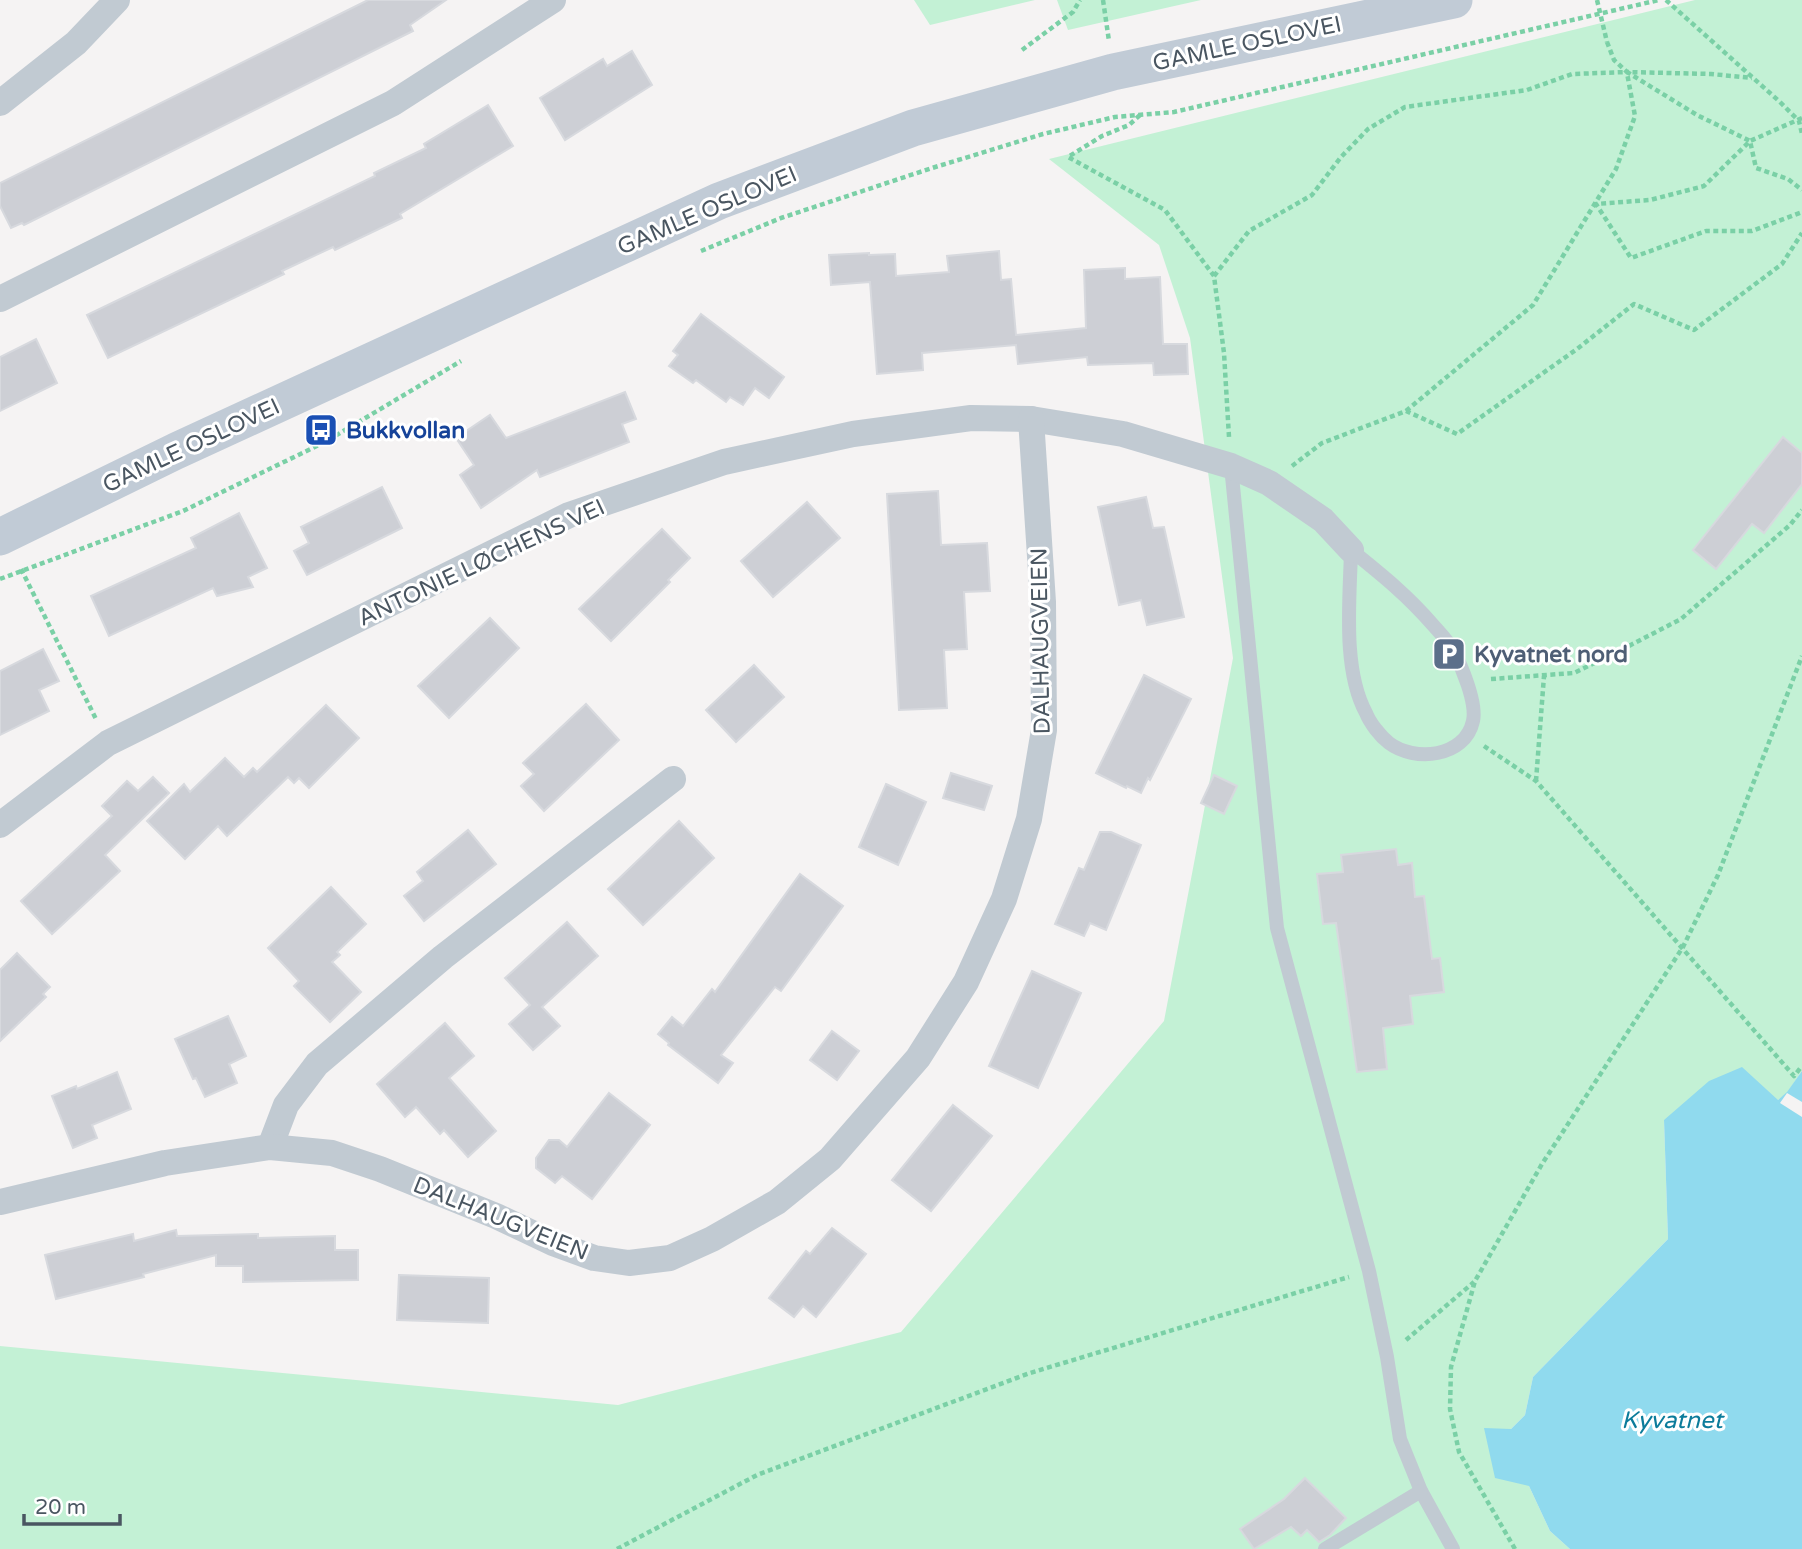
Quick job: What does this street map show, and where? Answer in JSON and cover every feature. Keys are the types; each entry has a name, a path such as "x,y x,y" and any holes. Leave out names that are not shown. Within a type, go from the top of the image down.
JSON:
{"street":[{"path":"0,103 76,43 117,0"},
{"path":"0,299 393,103 553,0"},
{"name":"GAMLE OSLOVEI","path":"0,537 176,451 719,201 913,128 1113,72 1454,0"},
{"name":"ANTONIE LØCHENS VEI","path":"0,825 108,743 569,515 724,462 840,437 971,418 1031,419 1123,434 1231,466 1269,483 1323,520 1351,550"},
{"name":"DALHAUGVEIEN","path":"0,1202 165,1163 270,1147 332,1153 380,1169 496,1216 553,1243 594,1258 629,1263 670,1258 712,1239 777,1202 830,1159 918,1058 966,982 1004,899 1029,819 1044,730 1043,602 1031,419"},
{"path":"270,1147 286,1104 317,1064 443,957 673,779"}],"lane":[{"path":"1231,466 1277,928 1369,1271 1400,1439 1421,1490 1453,1549"},
{"path":"1351,550 1349,620 1352,654 1355,685 1366,714 1390,744 1411,753 1427,754 1454,748 1467,735"},
{"name":"ANTONIE LØCHENS VEI","path":"1351,550 1411,599 1452,647 1467,680 1474,720 1467,735"},
{"path":"1325,1549 1421,1490"}],"path":[{"path":"1022,50 1073,12 1080,0"},
{"path":"1103,0 1109,41"},
{"path":"1597,0 1606,42 1614,60 1627,72 1697,115 1750,141"},
{"path":"694,253 781,218 932,167 1043,134 1115,117 1174,112 1659,0"},
{"path":"1666,0 1800,120 1802,134"},
{"path":"1269,483 1322,443 1406,411 1533,305 1616,169 1635,116 1627,72"},
{"path":"1214,276 1249,232 1312,195 1341,157 1368,130 1405,107 1527,90 1572,74 1627,72 1752,78"},
{"path":"1142,114 1129,125 1102,136 1068,157 1165,210 1214,276 1224,353 1231,466"},
{"path":"1596,204 1650,200 1704,186 1750,141 1800,120"},
{"path":"1750,141 1756,168 1788,179 1802,190"},
{"path":"1596,204 1631,258 1706,231 1752,232 1802,212"},
{"path":"1406,411 1457,434 1577,349 1634,304 1694,330 1782,264 1802,233"},
{"path":"0,579 183,511 325,442 464,359"},
{"path":"1467,680 1574,673 1681,619 1790,525 1802,510"},
{"path":"21,569 108,743"},
{"path":"1515,1549 1459,1452 1450,1409 1451,1367 1475,1281 1542,1164 1683,947 1718,874 1802,656"},
{"path":"1536,781 1544,676"},
{"path":"1467,735 1536,781 1794,1076 1802,1066"},
{"path":"617,1549 757,1475 1030,1373 1369,1271"},
{"path":"1387,1357 1475,1281"}],"green space":[{"path":"914,0 1035,0 930,25"},
{"path":"1057,0 1201,0 1068,30"},
{"path":"1695,0 1802,0 1802,1071 1787,1093 1778,1100 1664,1120 1668,1239 1533,1377 1525,1415 1511,1429 1529,1486 1550,1531 1570,1549 0,1549 0,1346 618,1405 901,1332 1164,1021 1233,658 1190,338 1159,245 1049,159"}],"water":[{"name":"Kyvatnet","path":"1742,1067 1778,1100 1802,1071 1802,1549 1570,1549 1550,1531 1529,1486 1495,1478 1484,1428 1511,1429 1525,1415 1533,1377 1668,1239 1664,1120 1709,1081"}],"pier":[{"path":"1787,1093 1802,1102 1802,1117 1780,1103"}],"building":[{"path":"368,0 446,0 410,25 413,31 24,225 22,223 11,228 0,206 0,183"},
{"path":"632,51 652,85 565,140 540,98 603,59 607,66"},
{"path":"488,105 513,146 400,214 402,218 335,250 333,247 282,271 284,274 108,358 87,315 375,176 374,173 426,148 424,144"},
{"path":"999,251 1001,280 1011,279 1016,335 1086,328 1084,270 1125,268 1125,279 1160,277 1163,344 1187,344 1188,374 1154,375 1153,363 1088,365 1087,357 1018,364 1016,345 922,353 923,370 877,374 870,282 831,285 829,255 895,254 896,276 949,272 947,256"},
{"path":"701,314 784,377 769,398 755,388 743,405 730,397 726,402 696,380 693,383 669,366 678,355 673,351"},
{"path":"36,339 57,383 0,411 0,357"},
{"path":"625,392 636,419 622,424 629,442 540,477 537,470 481,508 460,475 474,465 456,438 490,415 506,438"},
{"path":"1783,437 1802,453 1802,484 1764,533 1752,524 1716,569 1693,550"},
{"path":"382,487 402,528 307,575 294,551 309,543 301,527"},
{"path":"938,491 941,545 987,543 990,591 964,592 967,649 944,650 947,708 899,710 887,494"},
{"path":"1146,497 1153,528 1164,527 1184,617 1147,625 1141,600 1119,605 1098,507"},
{"path":"807,502 840,538 773,597 741,561"},
{"path":"239,513 267,568 248,577 253,587 217,596 213,588 109,636 91,596 196,548 191,538"},
{"path":"662,529 690,558 611,641 579,609"},
{"path":"490,618 519,648 449,718 418,686"},
{"path":"43,649 59,681 39,690 49,711 0,735 0,671"},
{"path":"754,665 784,697 736,742 706,710"},
{"path":"1144,675 1191,699 1141,793 1096,773"},
{"path":"586,704 619,740 544,811 521,786 534,774 523,763"},
{"path":"326,705 359,738 309,788 299,778 294,783 288,777 227,836 218,826 185,859 147,821 184,784 190,792 225,758 244,777 253,768 257,772"},
{"path":"951,773 992,786 984,810 943,798"},
{"path":"1214,775 1237,786 1224,814 1201,803"},
{"path":"153,777 169,793 105,855 120,871 52,934 21,901 112,816 102,806 127,781 138,791"},
{"path":"886,784 926,802 898,865 859,847"},
{"path":"679,821 714,858 643,925 608,889"},
{"path":"468,830 496,864 424,921 404,896 423,881 417,872"},
{"path":"1100,832 1111,832 1141,845 1106,930 1090,923 1084,936 1055,924 1079,868 1084,870"},
{"path":"1396,849 1398,865 1412,863 1415,897 1424,896 1432,959 1440,958 1444,992 1410,996 1413,1024 1383,1028 1387,1069 1357,1072 1336,923 1323,924 1317,874 1343,872 1341,855"},
{"path":"800,874 843,906 781,991 775,987 721,1055 733,1063 718,1083 668,1045 658,1034 672,1017 683,1026 712,989 715,992"},
{"path":"331,887 366,924 337,952 340,955 332,962 361,992 330,1022 294,986 299,981 268,948"},
{"path":"567,922 598,956 542,1007 560,1026 533,1050 509,1024 530,1005 505,978"},
{"path":"17,953 50,987 43,994 46,997 0,1041 0,970"},
{"path":"1032,971 1081,993 1038,1088 989,1066"},
{"path":"228,1016 246,1056 229,1064 237,1083 205,1097 196,1078 193,1079 175,1039"},
{"path":"445,1023 474,1056 449,1078 496,1131 468,1157 444,1130 440,1134 416,1107 405,1117 377,1084"},
{"path":"832,1031 859,1051 837,1080 810,1060"},
{"path":"117,1072 131,1109 92,1125 97,1138 73,1148 52,1096"},
{"path":"609,1093 650,1125 592,1199 562,1176 555,1183 536,1168 536,1158 549,1140 559,1140 567,1147"},
{"path":"953,1105 992,1136 931,1211 892,1180"},
{"path":"832,1228 866,1254 816,1317 803,1306 794,1317 769,1298 806,1251 810,1254"},
{"path":"176,1230 177,1236 335,1236 335,1250 358,1250 358,1280 243,1282 243,1266 216,1266 216,1255 143,1274 144,1277 56,1299 45,1255 133,1234 134,1241"},
{"path":"399,1275 489,1278 488,1323 397,1320"},
{"path":"1305,1478 1346,1518 1319,1542 1307,1530 1301,1536 1291,1527 1254,1549 1240,1529 1284,1499"}],"place":[{"name":"Bukkvollan","path":"321,430"},
{"name":"Kyvatnet nord","path":"1449,654"}]}
